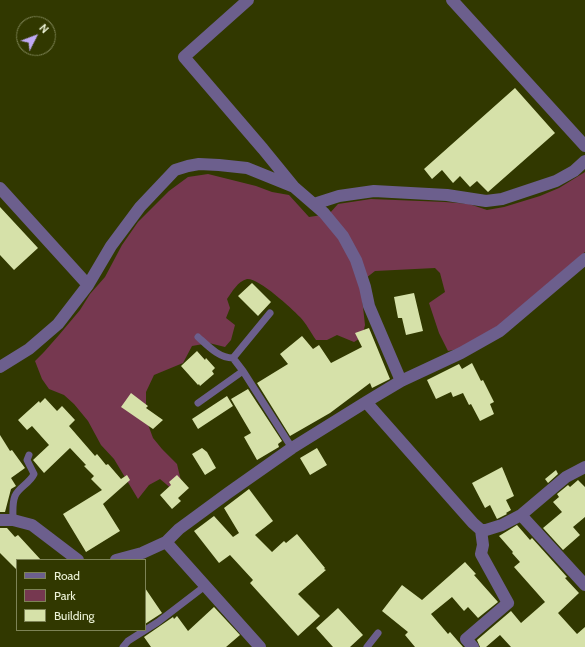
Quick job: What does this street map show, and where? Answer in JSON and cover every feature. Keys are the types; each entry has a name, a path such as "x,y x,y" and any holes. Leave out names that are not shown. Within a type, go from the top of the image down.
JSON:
{"street":[{"path":"248,0 184,57 294,187 324,213 343,236 356,260 365,287 369,306 401,380"},
{"path":"452,0 585,146"},
{"path":"314,204 339,196 374,192 447,195 486,201 502,199 556,181 585,161"},
{"path":"0,367 29,349 58,324 88,285 111,246 140,207 176,170 199,164 247,168 294,187"},
{"path":"0,188 88,285"},
{"path":"120,559 142,553 166,542 179,529 292,448 401,380 461,353 500,331 585,259"},
{"path":"366,402 473,523 481,530 483,545 481,554 508,603 466,639 473,647"},
{"path":"481,530 502,525 521,515 566,477 585,468"},
{"path":"521,515 585,585"},
{"path":"0,520 13,520 32,525 77,559"},
{"path":"166,542 260,647"}],"lane":[{"path":"233,358 270,313"},
{"path":"198,337 226,358 233,358"},
{"path":"233,358 243,371 292,448"},
{"path":"198,403 243,371"},
{"path":"13,520 12,508 15,496 34,474 27,460 29,454"},
{"path":"146,630 206,586"},
{"path":"123,647 128,641 144,631"},
{"path":"367,647 378,633"}],"green space":[{"path":"585,172 585,252 498,326 458,349 448,351 439,333 429,303 445,292 440,273 435,268 375,271 366,278 362,298 365,325 362,337 354,342 337,335 327,340 316,340 302,319 275,294 252,280 247,279 241,282 227,299 230,308 226,318 235,325 231,340 225,347 209,343 192,346 183,363 154,375 146,392 146,419 153,438 177,464 181,481 173,490 160,479 149,485 138,499 114,459 101,445 88,421 74,404 64,395 49,389 42,379 35,361 80,310 90,294 105,277 122,245 138,222 169,191 188,177 208,174 256,186 272,192 289,195 309,217 329,214 338,204 371,199 469,204 487,210 504,207 540,196 559,188"}],"building":[{"path":"515,88 555,133 488,192 477,181 470,187 460,176 453,183 442,170 432,179 424,169"},
{"path":"0,207 38,248 14,270 0,255"},
{"path":"252,283 271,302 258,316 238,296"},
{"path":"414,293 423,331 406,335 402,318 398,318 394,297"},
{"path":"369,328 390,379 372,388 370,383 330,413 290,436 257,383 288,364 280,354 302,336 313,349 319,345 331,363 362,347 355,333"},
{"path":"197,351 215,368 212,371 214,374 200,386 181,366"},
{"path":"472,363 481,381 483,380 494,402 490,404 494,414 480,421 463,393 453,397 451,392 436,399 427,380 459,364 462,369"},
{"path":"248,389 282,441 278,444 279,447 257,460 244,437 251,433 231,399"},
{"path":"131,393 148,406 146,408 163,420 153,429 121,407"},
{"path":"227,396 233,406 198,429 192,419"},
{"path":"45,398 57,411 62,406 75,420 69,426 95,456 97,454 121,479 127,475 130,480 103,504 120,531 86,552 63,514 102,490 91,479 94,476 84,466 86,465 70,448 44,473 33,460 49,445 32,426 27,430 18,420 39,401 40,403"},
{"path":"0,435 10,451 12,450 25,468 11,478 16,486 11,489 5,512 0,512"},
{"path":"202,448 207,452 216,468 205,475 192,454"},
{"path":"317,448 327,465 310,475 300,458"},
{"path":"502,467 514,496 506,500 511,510 506,513 507,514 497,519 490,505 485,508 472,483"},
{"path":"556,470 558,474 548,483 545,479"},
{"path":"177,475 189,488 178,498 181,501 172,509 160,495 171,485 169,482"},
{"path":"578,480 585,487 585,517 573,527 580,535 563,550 543,528 562,512 553,502 559,497 557,494 568,485 570,487"},
{"path":"249,489 273,521 255,535 272,552 284,541 286,543 297,534 326,570 298,594 320,616 298,636 250,583 253,580 230,555 219,563 194,531 214,516 233,537 239,533 224,508"},
{"path":"517,525 530,540 532,538 567,577 565,578 579,593 558,613 577,634 585,627 585,647 511,647 500,635 486,647 480,647 477,640 511,611 521,623 545,602 514,567 520,562 499,536"},
{"path":"0,528 7,528 15,537 18,535 40,559 16,559 16,569 0,553"},
{"path":"465,562 476,574 474,575 498,602 478,618 468,607 464,611 452,597 431,614 448,634 450,632 463,647 415,647 405,635 408,632 382,611 402,585 422,600"},
{"path":"146,589 162,613 146,623"},
{"path":"214,607 240,635 226,647 151,647 144,637 173,617 174,619 177,616 188,631"},
{"path":"338,608 363,635 350,647 333,647 316,628"}]}
